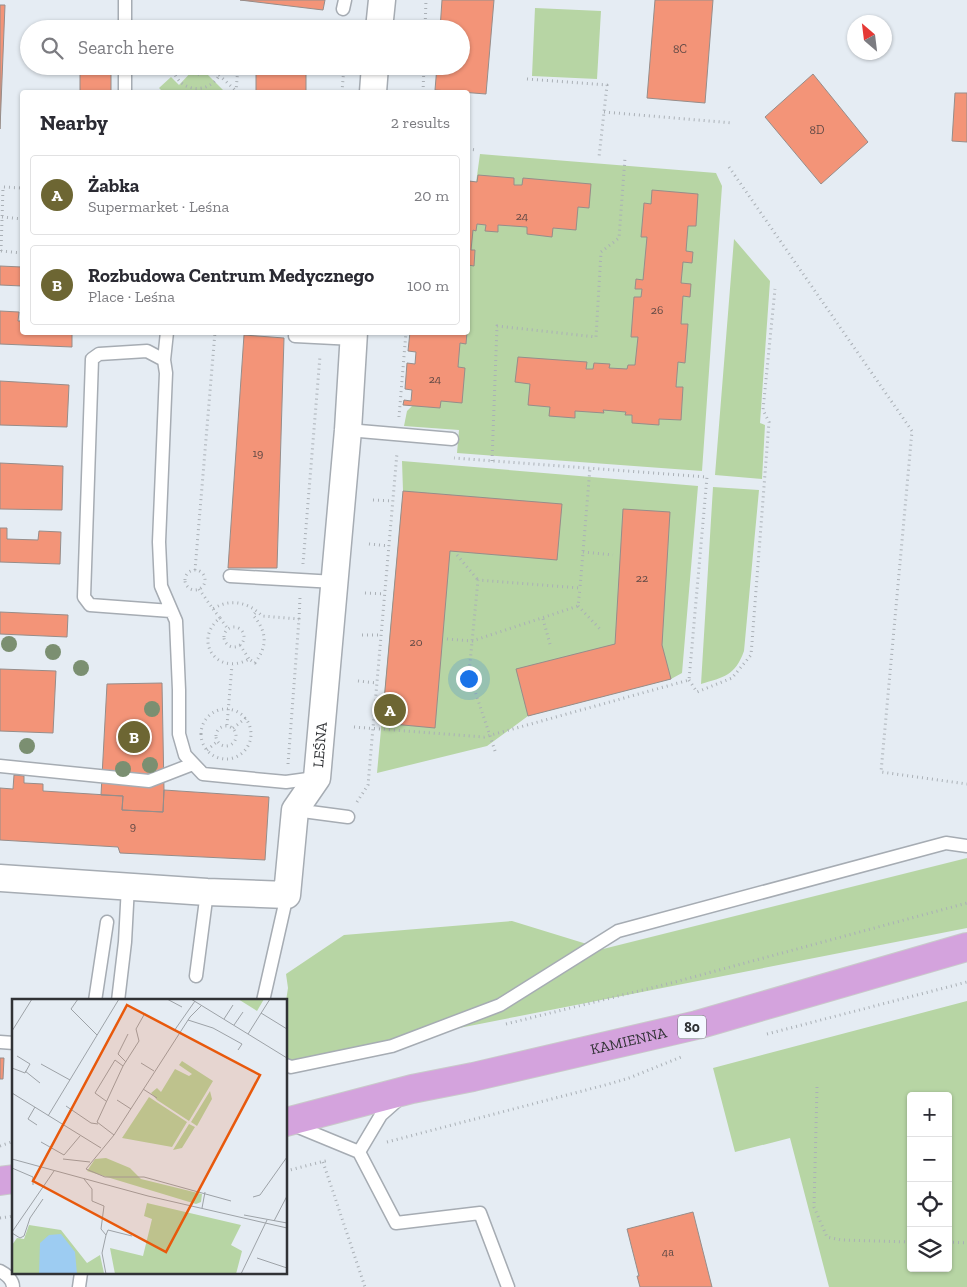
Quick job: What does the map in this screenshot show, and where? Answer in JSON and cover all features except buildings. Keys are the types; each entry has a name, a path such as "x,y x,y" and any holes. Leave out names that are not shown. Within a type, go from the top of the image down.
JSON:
{"main road":[{"name":"KAMIENNA","path":"288,1121 412,1089 697,1026 967,947"}],"street":[{"path":"380,20 382,0"},
{"path":"373,90 374,75"},
{"name":"LEŚNA","path":"287,895 295,810 317,778 348,430 354,336"},
{"path":"0,878 207,892 287,895"}],"lane":[{"path":"125,0 125,20"},
{"path":"125,75 125,90"},
{"path":"167,335 164,360 166,373 159,542 161,586 176,621 180,690 179,734 185,755 203,774 286,782 317,778"},
{"path":"294,336 354,336"},
{"path":"164,360 147,350 99,354 92,359 83,584 84,597 90,604 172,611"},
{"path":"348,430 452,439"},
{"path":"230,576 335,582"},
{"path":"0,766 149,781 193,764"},
{"path":"295,810 348,817"},
{"path":"288,1066 291,1067 392,1046 500,1005 618,931 946,843 967,846"},
{"path":"118,999 125,942 128,886"},
{"path":"196,976 207,892"},
{"path":"263,999 287,895"},
{"path":"95,999 107,922"},
{"path":"359,1152 381,1115 412,1089"},
{"path":"288,1123 359,1152 396,1223 480,1213 508,1287"},
{"path":"0,1271 5,1273 13,1287"},
{"path":"79,1287 81,1274"}],"path":[{"path":"425,20 426,0"},
{"path":"175,75 187,87 195,89 211,85 219,75 234,90"},
{"path":"236,90 237,75"},
{"path":"342,90 343,75"},
{"path":"423,90 424,75"},
{"path":"527,79 607,85 598,157"},
{"path":"604,112 733,123"},
{"path":"470,149 477,150"},
{"path":"492,461 497,326 596,336 601,252 619,238 626,158"},
{"path":"729,167 912,431 881,772 967,784"},
{"path":"20,188 1,187 0,251 20,252"},
{"path":"2,217 20,219"},
{"path":"452,458 708,477 689,680 697,692 732,678 751,655 769,422 763,410 775,288"},
{"path":"195,570 216,335"},
{"path":"348,817 368,784 406,335"},
{"path":"286,782 322,337"},
{"path":"578,606 590,468"},
{"path":"373,500 392,502"},
{"path":"369,544 388,546"},
{"path":"583,552 613,555"},
{"path":"456,555 478,580 580,588"},
{"path":"195,570 201,573 204,578 204,585 199,589 192,590 185,583 187,574 195,570"},
{"path":"478,580 469,673 488,736 495,751"},
{"path":"199,589 228,629"},
{"path":"365,593 384,594"},
{"path":"213,609 228,602 239,603 257,610 262,616 299,619"},
{"path":"447,639 472,641 578,606"},
{"path":"578,606 600,629"},
{"path":"240,645 249,659 255,663 262,654 265,644 260,623 253,615 257,610"},
{"path":"220,618 212,624 208,635 209,647 213,655 221,662 232,665 240,664 249,659"},
{"path":"543,619 550,644"},
{"path":"237,628 242,632 244,639 240,645 234,648 225,643 224,637 228,629 237,628"},
{"path":"362,635 381,635"},
{"path":"227,725 232,665"},
{"path":"354,726 484,737 689,680"},
{"path":"358,681 377,683"},
{"path":"228,709 240,712 246,718 251,734 248,746 240,755 224,759 216,757 207,750 200,738 200,730 208,715 215,710 228,709"},
{"path":"233,728 246,718"},
{"path":"227,725 233,728 236,737 233,743 224,745 218,741 217,732 221,727 227,725"},
{"path":"207,750 218,741"},
{"path":"498,1026 681,980 967,903"},
{"path":"761,1035 967,982"},
{"path":"384,1144 629,1078 689,1054"},
{"path":"817,1087 814,1207 826,1237 841,1240 907,1242"},
{"path":"0,1146 12,1142"},
{"path":"288,1171 330,1160"},
{"path":"323,1162 365,1287"},
{"path":"952,1242 967,1243"}],"green space":[{"path":"535,8 601,11 597,79 532,76"},
{"path":"188,75 208,75 223,90 161,90 159,88 171,77 179,85"},
{"path":"480,154 716,173 722,186 702,471 457,453 459,430 404,426 407,411 412,406 455,335 470,335 470,226"},
{"path":"734,239 770,281 760,423 765,425 762,479 715,475"},
{"path":"402,461 698,486 682,673 671,679 528,716 487,746 377,773 403,491"},
{"path":"713,487 759,490 744,651 733,671 701,684"},
{"path":"967,858 967,928 288,1062 288,999 286,999 288,988 286,974 344,935 512,921 603,949"},
{"path":"967,1001 967,1287 829,1287 790,1138 735,1152 713,1068"}],"place":[{"name":"Żabka","path":"390,710"},
{"name":"Rozbudowa Centrum Medycznego","path":"134,737"}]}
